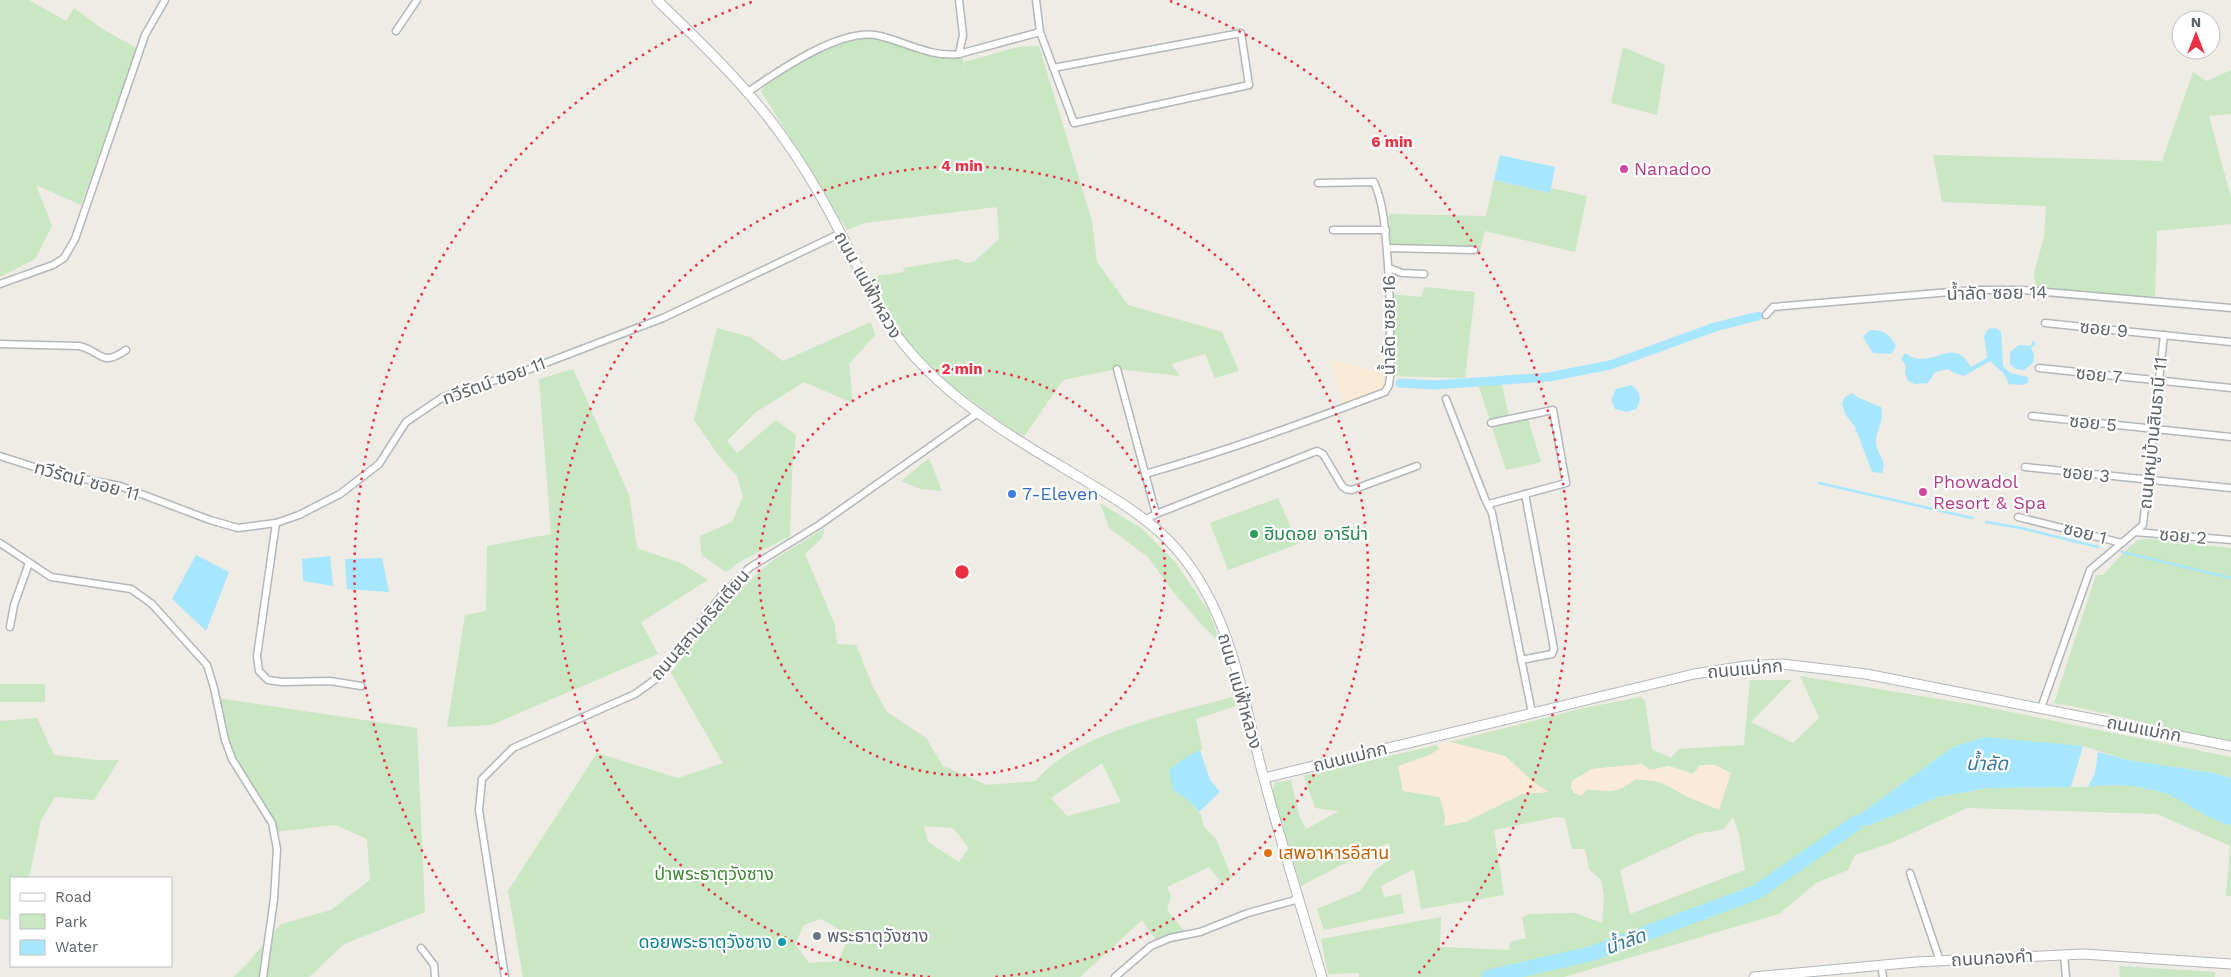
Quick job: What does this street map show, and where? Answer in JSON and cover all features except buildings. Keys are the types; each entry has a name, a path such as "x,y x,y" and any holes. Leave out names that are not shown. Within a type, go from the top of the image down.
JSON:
{"street":[{"path":"0,284 54,264 64,258 75,239 145,35 165,0"},
{"path":"396,31 417,0"},
{"name":"ถนน แม่ฟ้าหลวง","path":"657,0 748,92 793,152 881,312 904,347 930,374 978,413 1021,443 1115,498 1145,520 1168,540 1196,578 1218,617 1238,672 1264,778 1322,977"},
{"path":"958,54 963,35 959,0"},
{"path":"1036,0 1040,32 1053,68 1074,123 1249,85 1241,33 1053,68"},
{"path":"748,92 777,72 840,39 859,35 878,35 946,56 1040,32"},
{"name":"น้ำลัด ซอย 16","path":"1145,474 1203,458 1289,429 1385,392 1389,385 1390,376 1390,294 1384,213 1374,182 1318,183"},
{"path":"1334,230 1386,230"},
{"name":"ทวีรัตน์ ซอย 11","path":"0,456 54,473 120,486 210,520 238,528 276,523 299,515 340,494 379,464 406,422 443,397 530,369 663,318 839,234"},
{"path":"1387,248 1474,250"},
{"path":"1388,268 1402,273 1424,274"},
{"name":"น้ำลัด ซอย 14","path":"1766,315 1773,307 1974,290 2036,290 2231,308"},
{"name":"ซอย 9","path":"2045,323 2231,342"},
{"name":"ถนนหมู่บ้านสินธานี 11","path":"2040,708 2090,570 2143,525 2164,335"},
{"path":"0,344 79,346 88,348 103,359 111,358 126,350"},
{"name":"ซอย 7","path":"2039,368 2231,388"},
{"path":"1117,370 1156,514"},
{"path":"1446,399 1485,499 1489,504 1532,714"},
{"path":"1489,504 1566,483 1553,410 1491,423"},
{"name":"ถนนสุสานคริสเตียน","path":"505,977 479,810 482,779 513,748 634,694 656,679 721,596 749,568 819,525 978,413"},
{"name":"ซอย 5","path":"2032,416 2231,437"},
{"path":"1145,520 1317,451 1323,454 1342,486 1352,490 1417,466"},
{"name":"ซอย 3","path":"2025,467 2231,488"},
{"path":"1521,660 1552,654 1554,649 1526,494"},
{"name":"ซอย 1","path":"2018,517 2122,543"},
{"path":"276,523 257,656 259,671 268,680 330,681 361,686"},
{"name":"ซอย 2","path":"2135,532 2231,540"},
{"path":"0,544 51,577 131,589 152,604 207,665 225,740 232,759 272,822 277,849 274,899 263,977"},
{"path":"10,627 14,605 29,563"},
{"name":"ถนนแม่กก","path":"1264,778 1694,674 1732,668 1782,664 1866,674 2231,746"},
{"path":"1910,873 1940,961"},
{"path":"1115,977 1152,946 1200,932 1248,913 1299,899"},
{"path":"421,948 434,965 435,977"},
{"name":"ถนนกองคำ","path":"1754,977 1940,961 2083,954 2231,964"},
{"path":"2064,955 2066,977"},
{"path":"1881,966 1884,977"}],"green space":[{"path":"0,0 29,0 66,21 74,8 101,28 138,49 81,205 36,185 52,226 35,259 0,277"},
{"path":"878,35 946,56 959,54 963,59 964,70 964,62 1018,47 1039,46 1092,221 1097,262 1128,305 1222,332 1239,371 1215,378 1205,354 1171,364 1180,376 1117,369 1063,380 1023,438 954,388 908,345 862,278 904,272 903,268 957,259 965,263 974,262 999,239 997,207 864,223 847,230 761,91 777,72 840,39"},
{"path":"1623,47 1665,65 1657,115 1611,103"},
{"path":"2231,70 2231,114 2209,116 2231,198 2231,224 2157,231 2155,301 2036,290 2034,273 2044,237 2046,206 1942,202 1933,155 2162,161 2193,72 2207,81"},
{"path":"1494,180 1549,193 1551,188 1587,196 1575,252 1485,231 1479,254 1439,248 1390,249 1389,214 1486,216"},
{"path":"1425,287 1475,292 1465,378 1390,376 1391,294 1421,297"},
{"path":"871,322 875,335 849,364 853,403 804,382 756,412 727,441 737,453 776,420 796,435 792,473 790,536 743,560 726,572 701,555 700,536 732,522 743,497 737,476 719,456 694,420 717,328 750,337 783,361"},
{"path":"573,369 629,495 637,548 683,564 708,580 641,622 658,654 491,725 447,727 465,615 486,611 487,546 551,534 539,379"},
{"path":"1501,380 1510,421 1528,419 1541,462 1506,470 1477,381"},
{"path":"929,458 942,491 921,489 901,481"},
{"name":"ฮิมดอย อารีน่า","path":"1278,498 1298,544 1228,570 1210,523"},
{"path":"1100,503 1141,528 1175,562 1208,610 1221,644 1171,589 1148,557 1109,528"},
{"name":"ป่าพระธาตุวังซาง","path":"825,528 822,538 805,554 835,625 837,644 856,645 874,689 887,712 926,738 943,766 987,785 1036,781 1053,764 1074,750 1099,738 1155,718 1232,697 1236,706 1196,719 1202,749 1189,755 1173,790 1188,800 1201,815 1204,827 1216,839 1232,878 1222,883 1209,867 1167,887 1171,896 1167,910 1184,931 1163,940 1156,940 1142,920 1080,977 523,977 508,891 597,753 678,778 723,763 671,673 717,609 773,560","holes":["1102,763 1121,802 1067,816 1051,798","924,826 953,828 969,848 959,862 928,842","821,919 837,928 846,942 839,961 809,963 795,944 804,925"]},
{"path":"2151,539 2231,548 2231,741 2054,703 2096,575 2103,575 2138,540"},
{"path":"1800,676 1981,706 2231,757 2231,778 2214,773 2128,760 2083,746 1953,747 1850,821 1868,826 1938,797 1988,788 2123,785 2146,788 2169,795 2211,818 2231,825 2231,896 2226,896 2230,846 2157,814 1967,808 1891,843 1855,855 1848,870 1816,883 1779,914 1564,977 1359,977 1359,973 1328,974 1321,939 1441,917 1440,947 1509,950 1510,942 1526,938 1522,918 1529,914 1575,913 1602,923 1604,897 1601,880 1589,869 1585,849 1572,849 1565,818 1557,817 1494,830 1504,895 1421,909 1414,869 1381,886 1384,897 1401,894 1404,913 1324,930 1317,909 1360,891 1375,870 1391,858 1389,843 1301,886 1272,793 1275,782 1291,780 1299,815 1306,829 1339,811 1315,808 1304,776 1437,745 1439,749 1430,755 1399,766 1403,791 1440,797 1445,816 1465,822 1522,794 1548,792 1532,781 1505,756 1450,742 1584,708 1641,697 1645,701 1652,749 1671,758 1679,749 1744,745 1750,680 1792,680 1751,722 1793,743 1819,718","holes":["1642,764 1650,770 1669,766 1693,774 1715,765 1688,797 1662,783 1648,779 1625,782 1600,790 1586,790 1574,793 1571,787 1572,781 1592,769","1733,817 1739,834 1745,870 1630,914 1620,870 1697,834 1724,829"]},
{"path":"0,684 45,684 45,702 0,702"},
{"path":"217,698 417,728 425,912 344,944 309,977 233,977 245,966 281,924 331,910 370,880 367,839 336,825 274,832 235,764 225,740"},
{"path":"37,718 54,755 98,760 119,760 94,800 55,797 41,820 29,877 10,877 10,917 8,920 0,919 0,721"},
{"path":"2119,966 2215,972 2215,977 2120,977"}],"sand":[{"path":"1330,359 1390,376 1385,392 1345,407"},
{"path":"1450,742 1505,756 1532,781 1549,792 1522,794 1465,822 1444,826 1445,816 1440,797 1403,791 1398,766 1430,755 1439,749 1437,745"},
{"path":"1642,764 1650,770 1669,766 1693,774 1700,765 1715,765 1731,773 1719,810 1688,797 1661,782 1636,779 1630,784 1613,791 1587,788 1582,796 1574,793 1571,787 1572,781 1592,769"}],"water":[{"path":"1500,155 1555,167 1550,193 1494,180"},
{"path":"1995,328 2001,331 2003,366 2010,373 2028,377 2028,383 2022,385 2009,384 2004,374 1990,361 1964,376 1949,369 1935,372 1928,383 1915,384 1908,381 1905,373 1906,366 1901,359 1905,353 1920,359 1948,353 1960,354 1971,367 1987,358 1984,336 1988,329"},
{"path":"1870,330 1882,332 1891,338 1896,346 1891,354 1873,353 1863,337"},
{"path":"2034,341 2036,344 2031,348 2034,355 2033,363 2024,370 2016,369 2010,364 2010,352 2019,345 2031,346"},
{"path":"1631,385 1640,396 1636,409 1627,412 1615,409 1611,400 1616,389"},
{"path":"1852,393 1881,407 1882,417 1876,442 1884,464 1882,473 1872,472 1855,427 1845,414 1842,403 1845,397"},
{"path":"196,555 229,572 206,631 172,599"},
{"path":"330,556 333,586 303,581 302,559"},
{"path":"382,558 389,592 347,589 345,559"},
{"name":"น้ำลัด","path":"1984,737 2083,746 2071,787 1988,788 1938,797 1868,826 1850,821 1953,747"},
{"path":"1200,750 1210,780 1220,792 1199,812 1188,800 1173,790 1169,770 1189,755"},
{"path":"2098,752 2128,760 2214,773 2231,778 2231,825 2211,818 2179,800 2158,791 2123,785 2088,787 2095,773"}],"waterway":[{"path":"1400,383 1434,385 1549,377 1610,365 1715,327 1758,316"},
{"path":"1819,483 1972,518"},
{"path":"1986,522 2021,528 2098,547"},
{"path":"2122,552 2231,578"},
{"name":"น้ำลัด","path":"1489,977 1590,954 1757,892 1856,823"}],"place":[{"name":"Nanadoo","path":"1624,169"},
{"name":"Phowadol Resort & Spa","path":"1923,492"},
{"name":"7-Eleven","path":"1012,494"},
{"name":"ฮิมดอย อารีน่า","path":"1254,534"},
{"name":"เสพอาหารอีสาน","path":"1268,853"},
{"name":"พระธาตุวังซาง","path":"817,936"},
{"name":"ดอยพระธาตุวังซาง","path":"782,942"}]}
